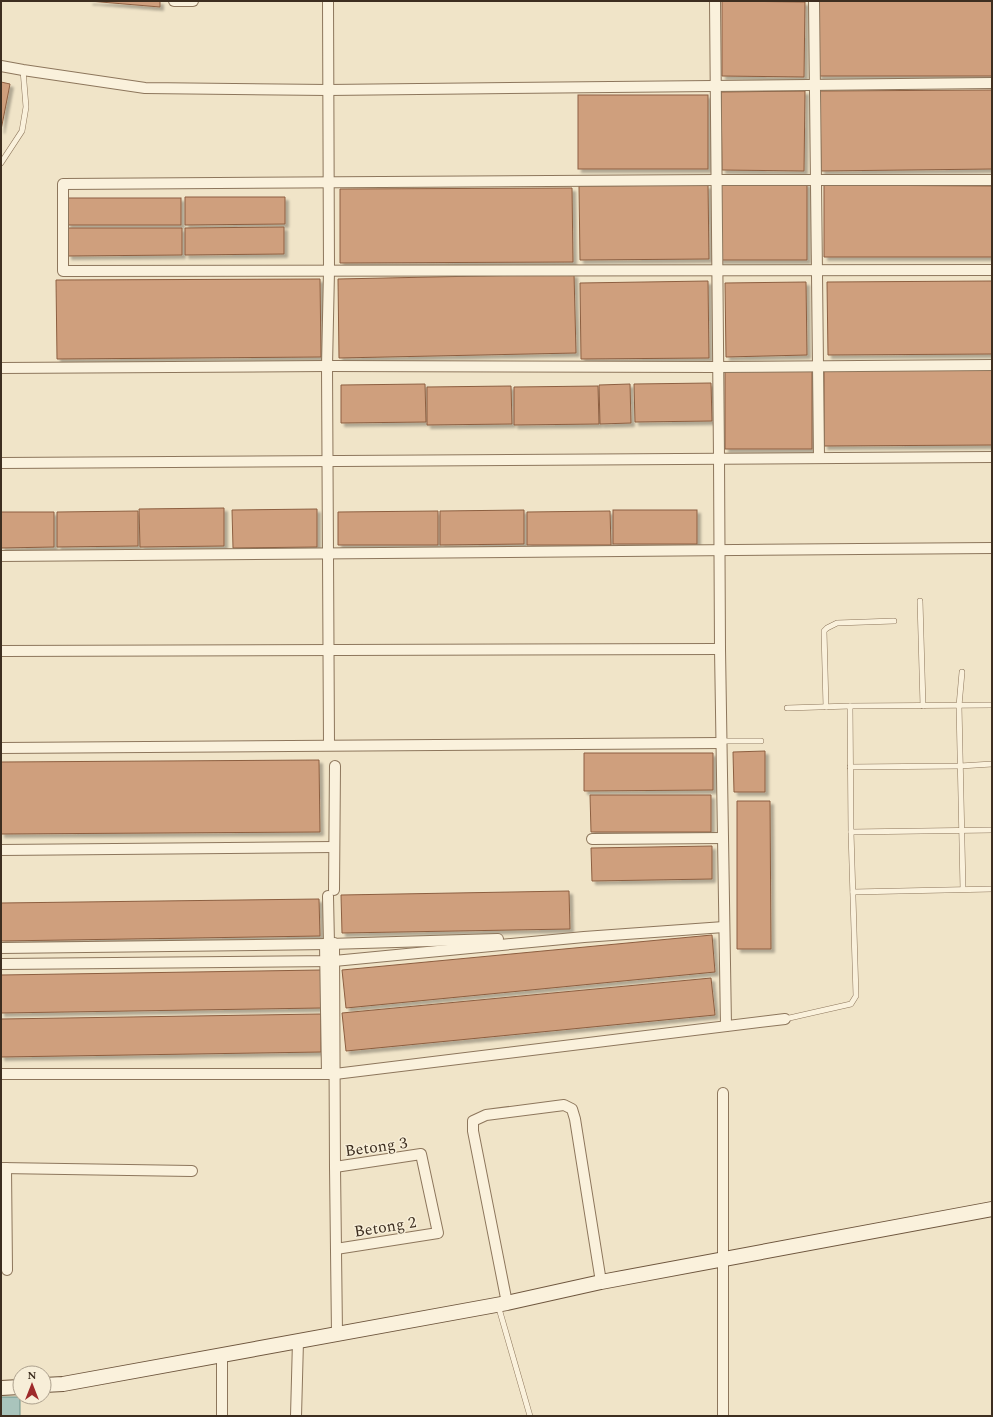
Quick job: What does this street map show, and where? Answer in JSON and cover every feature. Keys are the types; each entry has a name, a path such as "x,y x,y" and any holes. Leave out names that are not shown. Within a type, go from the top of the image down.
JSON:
{"street":[{"path":"174,1 193,1"},
{"path":"328,1 329,271 327,366 329,745"},
{"path":"715,1 720,649 726,1026"},
{"path":"814,1 819,457"},
{"path":"1,66 144,88 328,90 992,83"},
{"path":"992,180 63,184 63,271 992,270"},
{"path":"1,368 327,366 718,368 992,365"},
{"path":"1,463 992,457"},
{"path":"1,556 992,548"},
{"path":"1,651 720,649"},
{"path":"1,748 721,742"},
{"path":"335,766 334,847 329,944 331,1074 335,1167 337,1334"},
{"path":"592,839 723,838"},
{"path":"1,850 334,847"},
{"path":"1,964 330,961 584,937 724,927"},
{"path":"1,948 329,944 584,937"},
{"path":"1,1074 331,1074 785,1019"},
{"path":"723,1093 723,1416"},
{"path":"502,1304 473,1131 473,1120 486,1115 564,1105 572,1109 575,1119 601,1282"},
{"name":"Betong 3","path":"335,1167 421,1154 438,1233"},
{"path":"7,1270 4,1168 192,1171"},
{"path":"52,1385 63,1384 502,1304 601,1282 992,1209"},
{"name":"Betong 2","path":"336,1249 438,1233"},
{"path":"296,1416 298,1341"},
{"path":"222,1354 222,1416"},
{"path":"1,1388 12,1387"}],"lane":[{"path":"1,163 22,131 26,107 23,70"},
{"path":"920,601 922,706"},
{"path":"826,707 824,631 826,628 837,623 894,621"},
{"path":"962,672 959,706 962,890"},
{"path":"787,708 992,705"},
{"path":"785,1019 851,1004 856,996 851,832 850,706"},
{"path":"721,742 761,741"},
{"path":"850,767 960,766 992,764"},
{"path":"851,832 992,830"},
{"path":"853,892 992,889"},
{"path":"502,1304 530,1416"}],"water":[{"path":"1,1397 12,1397 12,1405 20,1405 20,1416 1,1416"}],"building":[{"path":"89,1 160,1 160,7"},
{"path":"722,1 805,2 804,77 722,76"},
{"path":"818,1 992,1 992,76 818,76"},
{"path":"1,82 10,84 1,130"},
{"path":"992,90 992,169 821,171 820,91"},
{"path":"805,91 804,171 722,170 721,92"},
{"path":"578,95 708,95 708,169 578,169"},
{"path":"807,183 807,260 719,260 719,184"},
{"path":"708,185 709,259 580,260 579,186"},
{"path":"824,185 992,186 992,257 824,257"},
{"path":"572,188 573,262 340,263 340,189"},
{"path":"185,197 285,197 285,224 185,225"},
{"path":"67,198 181,198 181,225 67,225"},
{"path":"284,227 284,254 185,255 185,228"},
{"path":"68,228 182,228 182,255 68,256"},
{"path":"574,274 576,353 339,358 338,279"},
{"path":"320,279 321,357 57,359 56,280"},
{"path":"708,281 709,358 581,359 580,283"},
{"path":"992,281 992,354 828,355 827,282"},
{"path":"806,282 807,355 726,357 725,283"},
{"path":"992,367 992,445 824,446 824,369"},
{"path":"725,371 812,371 812,449 725,449"},
{"path":"711,383 712,421 635,422 634,384"},
{"path":"425,384 426,422 341,423 341,385"},
{"path":"630,384 631,423 600,424 599,385"},
{"path":"511,386 512,424 427,425 427,387"},
{"path":"598,386 599,424 514,425 514,387"},
{"path":"224,508 224,546 140,547 139,509"},
{"path":"317,509 317,547 233,548 232,510"},
{"path":"524,510 524,544 440,545 440,511"},
{"path":"613,510 697,510 697,544 613,544"},
{"path":"138,511 138,546 57,547 57,512"},
{"path":"438,511 438,545 338,545 338,512"},
{"path":"610,511 611,545 527,545 527,512"},
{"path":"1,512 54,512 54,547 1,548"},
{"path":"765,751 765,792 734,792 733,752"},
{"path":"584,753 713,753 713,790 584,791"},
{"path":"319,760 320,832 1,834 1,762"},
{"path":"590,795 711,795 711,832 591,832"},
{"path":"737,801 770,801 771,949 737,949"},
{"path":"712,846 712,879 592,881 591,848"},
{"path":"569,891 570,929 342,933 341,895"},
{"path":"319,899 320,936 1,941 1,903"},
{"path":"712,935 715,972 346,1008 342,970"},
{"path":"321,970 321,1008 1,1013 1,975"},
{"path":"711,978 715,1015 346,1051 342,1013"},
{"path":"321,1014 321,1052 1,1057 1,1019"}]}
